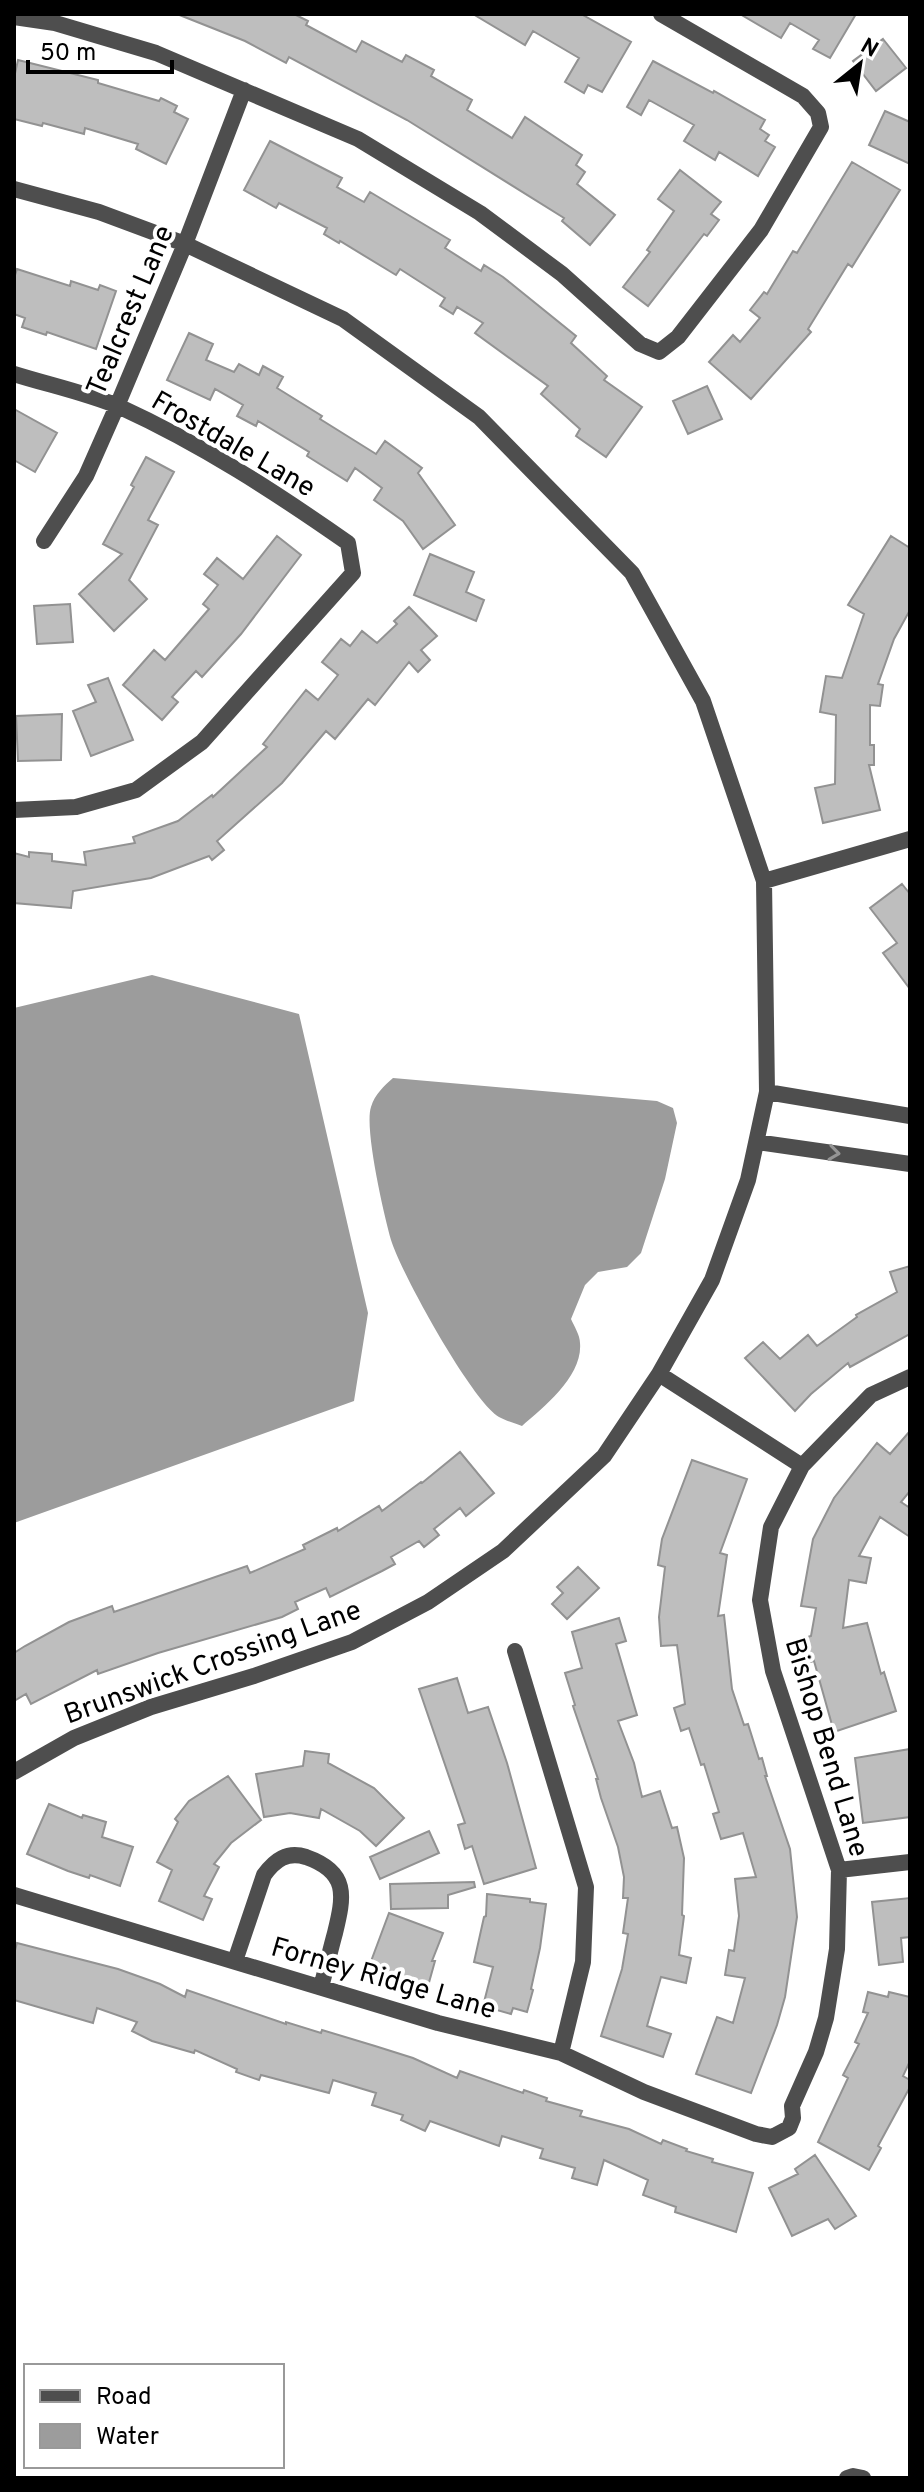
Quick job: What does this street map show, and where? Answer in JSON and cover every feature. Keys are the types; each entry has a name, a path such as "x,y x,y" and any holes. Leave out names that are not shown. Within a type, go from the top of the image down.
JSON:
{"street":[{"path":"14,17 56,18 156,53 358,139 480,213 562,274 640,344 659,352 678,337 761,230 821,127 818,113 803,96 661,14"},
{"path":"688,30 697,14"},
{"name":"Tealcrest Lane","path":"44,541 86,476 185,244 244,90"},
{"name":"Brunswick Crossing Lane","path":"14,189 99,212 185,244 343,319 479,417 632,573 703,701 764,881 767,1092 748,1180 712,1280 659,1374 604,1456 503,1551 428,1602 352,1642 151,1707 74,1738 14,1772"},
{"name":"Frostdale Lane","path":"14,374 117,406 206,450 279,494 348,543 353,573 202,742 136,790 76,807 14,810"},
{"path":"764,881 910,839"},
{"path":"767,1092 910,1116"},
{"path":"757,1142 910,1164"},
{"path":"659,1374 802,1466"},
{"name":"Bishop Bend Lane","path":"734,2125 765,2137 782,2134 789,2128 793,2118 792,2106 816,2052 826,2018 837,1949 839,1870 773,1671 760,1600 771,1527 802,1466 871,1395 910,1377"},
{"path":"515,1651 586,1887 583,1962 561,2053"},
{"path":"235,1961 264,1875 273,1863 286,1855 302,1855 321,1863 332,1872 343,1900 321,1987"},
{"path":"839,1870 910,1862"},
{"name":"Forney Ridge Lane","path":"14,1895 438,2023 561,2053 644,2092 734,2125"},
{"path":"847,2478 863,2478"}],"water":[{"path":"152,975 299,1014 368,1313 354,1401 14,1523 14,1008"},
{"path":"393,1078 657,1101 673,1108 677,1123 665,1179 641,1253 627,1267 598,1272 585,1285 571,1319 580,1340 575,1367 560,1390 522,1426 499,1417 472,1387 422,1306 391,1240 376,1172 370,1118 375,1098"}],"building":[{"path":"177,14 294,14 308,21 306,25 356,52 362,41 402,62 406,55 434,70 431,76 472,100 467,110 512,138 525,117 582,155 576,165 585,172 577,184 615,215 590,245 562,221 564,218 407,120 289,57 286,63 245,41"},
{"path":"473,14 581,14 631,42 602,92 588,85 584,93 565,82 579,58 533,31 525,45"},
{"path":"740,14 856,14 830,58 813,49 819,40 790,23 781,38"},
{"path":"883,39 906,68 876,91 853,61"},
{"path":"18,60 98,80 98,83 159,101 161,98 177,106 174,112 188,119 166,164 136,149 138,144 85,128 84,134 14,119 14,78"},
{"path":"653,61 765,120 760,129 769,135 765,141 775,147 758,176 719,152 715,160 684,141 694,125 649,100 641,115 627,107"},
{"path":"885,111 910,122 910,164 869,145"},
{"path":"270,141 342,178 337,187 364,202 370,192 450,240 445,248 481,271 484,265 503,277 576,336 571,343 607,376 604,380 642,407 606,457 576,436 580,429 541,394 548,386 475,333 483,323 457,307 453,314 440,306 445,298 400,269 396,275 339,243 324,234 327,228 279,203 276,208 244,190"},
{"path":"852,162 900,190 852,267 848,264 808,329 811,332 751,399 709,362 733,335 740,342 760,318 750,310 764,292 767,294 793,251 797,253"},
{"path":"680,170 721,202 711,214 719,220 707,236 704,234 648,306 623,287 650,252 647,250 674,211 658,199"},
{"path":"17,269 70,286 71,281 98,290 100,285 116,291 96,349 22,327 25,318 14,314"},
{"path":"189,333 213,344 206,360 234,372 239,364 259,375 263,366 283,377 277,388 376,454 385,441 422,468 418,473 455,525 423,549 403,521 374,500 382,488 355,468 347,481 307,456 309,452 258,421 256,426 237,416 243,405 215,389 210,400 167,380"},
{"path":"707,386 722,419 688,434 673,401"},
{"path":"14,409 57,433 35,472 14,460"},
{"path":"146,457 174,472 148,520 158,525 129,580 147,599 114,631 79,594 122,554 103,544 134,487 131,485"},
{"path":"277,536 301,555 241,634 202,677 196,671 172,697 178,702 162,720 123,685 154,650 165,660 209,609 203,604 218,585 204,574 217,558 243,579"},
{"path":"891,536 910,548 910,610 894,639 878,684 883,685 880,706 870,705 870,745 874,745 874,765 869,765 880,810 823,823 815,788 835,784 836,715 820,712 826,676 842,678 864,614 848,605"},
{"path":"430,554 474,572 466,592 484,600 476,621 414,595"},
{"path":"70,604 73,642 37,644 34,606"},
{"path":"409,607 437,636 421,650 430,660 418,672 409,662 375,705 368,699 335,739 326,731 282,783 217,841 224,850 212,860 209,856 151,878 73,891 71,908 14,903 14,853 29,857 29,852 52,854 52,861 86,865 84,852 135,843 133,837 178,821 213,797 267,747 263,744 306,690 318,700 338,675 322,662 341,639 350,646 362,631 377,643"},
{"path":"108,678 133,740 91,756 73,711 96,702 88,685"},
{"path":"62,714 61,760 18,761 16,716"},
{"path":"902,884 910,894 910,989 883,953 897,943 870,908"},
{"path":"910,1266 910,1334 850,1367 848,1363 795,1411 745,1358 763,1342 780,1359 808,1335 817,1346 856,1315 897,1292 890,1272"},
{"path":"910,1431 910,1491 901,1502 910,1508 910,1537 880,1517 859,1556 871,1558 866,1583 849,1580 843,1628 867,1623 881,1674 884,1672 896,1711 834,1732 814,1661 810,1662 804,1638 811,1636 816,1608 801,1606 813,1539 834,1498 877,1443 890,1454"},
{"path":"460,1452 494,1493 466,1516 460,1508 434,1529 439,1535 424,1547 419,1541 391,1557 395,1564 330,1597 326,1588 295,1602 298,1609 282,1617 98,1674 97,1670 31,1704 26,1694 14,1701 14,1653 25,1646 69,1622 112,1606 114,1612 247,1566 250,1573 305,1549 303,1545 337,1528 338,1531 379,1506 382,1511"},
{"path":"692,1460 747,1479 720,1553 727,1555 718,1616 724,1615 732,1689 744,1725 748,1724 759,1759 762,1758 765,1776 790,1849 797,1917 785,1997 751,2093 696,2074 717,2017 733,2023 745,1978 725,1975 729,1950 734,1951 739,1916 735,1879 756,1877 743,1833 721,1839 713,1814 719,1812 704,1764 701,1765 689,1728 681,1731 674,1708 685,1704 677,1645 661,1646 659,1617 665,1567 658,1565 662,1539"},
{"path":"578,1567 599,1588 567,1619 552,1604 563,1593 557,1587"},
{"path":"619,1618 626,1641 616,1644 637,1715 618,1721 634,1763 642,1797 660,1791 672,1828 677,1827 684,1858 684,1916 679,1955 691,1958 686,1983 661,1977 647,2026 671,2034 663,2057 601,2036 622,1969 628,1934 623,1933 628,1898 623,1898 624,1877 618,1847 565,1673 582,1668 572,1632"},
{"path":"457,1678 468,1713 488,1707 536,1868 484,1884 472,1846 465,1849 458,1825 465,1823 419,1689"},
{"path":"910,1749 910,1817 863,1823 855,1758"},
{"path":"305,1751 329,1754 328,1763 374,1788 404,1818 376,1846 360,1831 321,1809 319,1818 290,1813 264,1817 256,1774 303,1766"},
{"path":"228,1776 261,1820 231,1843 214,1864 219,1867 204,1896 212,1899 203,1920 159,1901 172,1870 157,1862 178,1822 175,1819 189,1801"},
{"path":"49,1804 82,1818 83,1815 106,1822 102,1837 133,1847 120,1886 68,1871 27,1854"},
{"path":"429,1831 439,1853 380,1879 370,1857"},
{"path":"474,1882 475,1887 448,1895 448,1908 391,1909 390,1884"},
{"path":"487,1894 546,1904 527,2012 513,2008 511,2014 483,2006 493,1967 474,1962 486,1916"},
{"path":"910,1898 910,1937 901,1938 903,1962 879,1965 872,1902"},
{"path":"389,1913 443,1933 432,1961 435,1961 428,1986 386,1974 387,1969 370,1964"},
{"path":"17,1943 118,1969 185,1997 187,1990 286,2024 321,2033 322,2030 375,2046 413,2058 457,2078 460,2071 523,2093 524,2090 547,2098 546,2101 582,2111 580,2116 629,2129 661,2144 663,2140 713,2159 712,2162 753,2173 736,2232 675,2212 676,2207 643,2195 648,2180 604,2160 597,2185 572,2178 575,2168 540,2158 543,2149 502,2136 499,2146 430,2121 425,2131 401,2120 403,2115 372,2105 376,2093 333,2080 329,2093 261,2075 259,2080 236,2072 237,2069 195,2050 194,2053 152,2041 132,2031 137,2022 97,2008 93,2023 14,2000 14,1954"},
{"path":"868,1992 888,1997 889,1992 910,1997 910,2061 903,2076 910,2080 910,2087 878,2146 881,2148 869,2170 818,2142 848,2078 843,2075 859,2044 855,2042 868,2013 863,2012"},
{"path":"815,2155 856,2216 835,2229 828,2219 792,2236 769,2188 798,2174 795,2169"}]}
